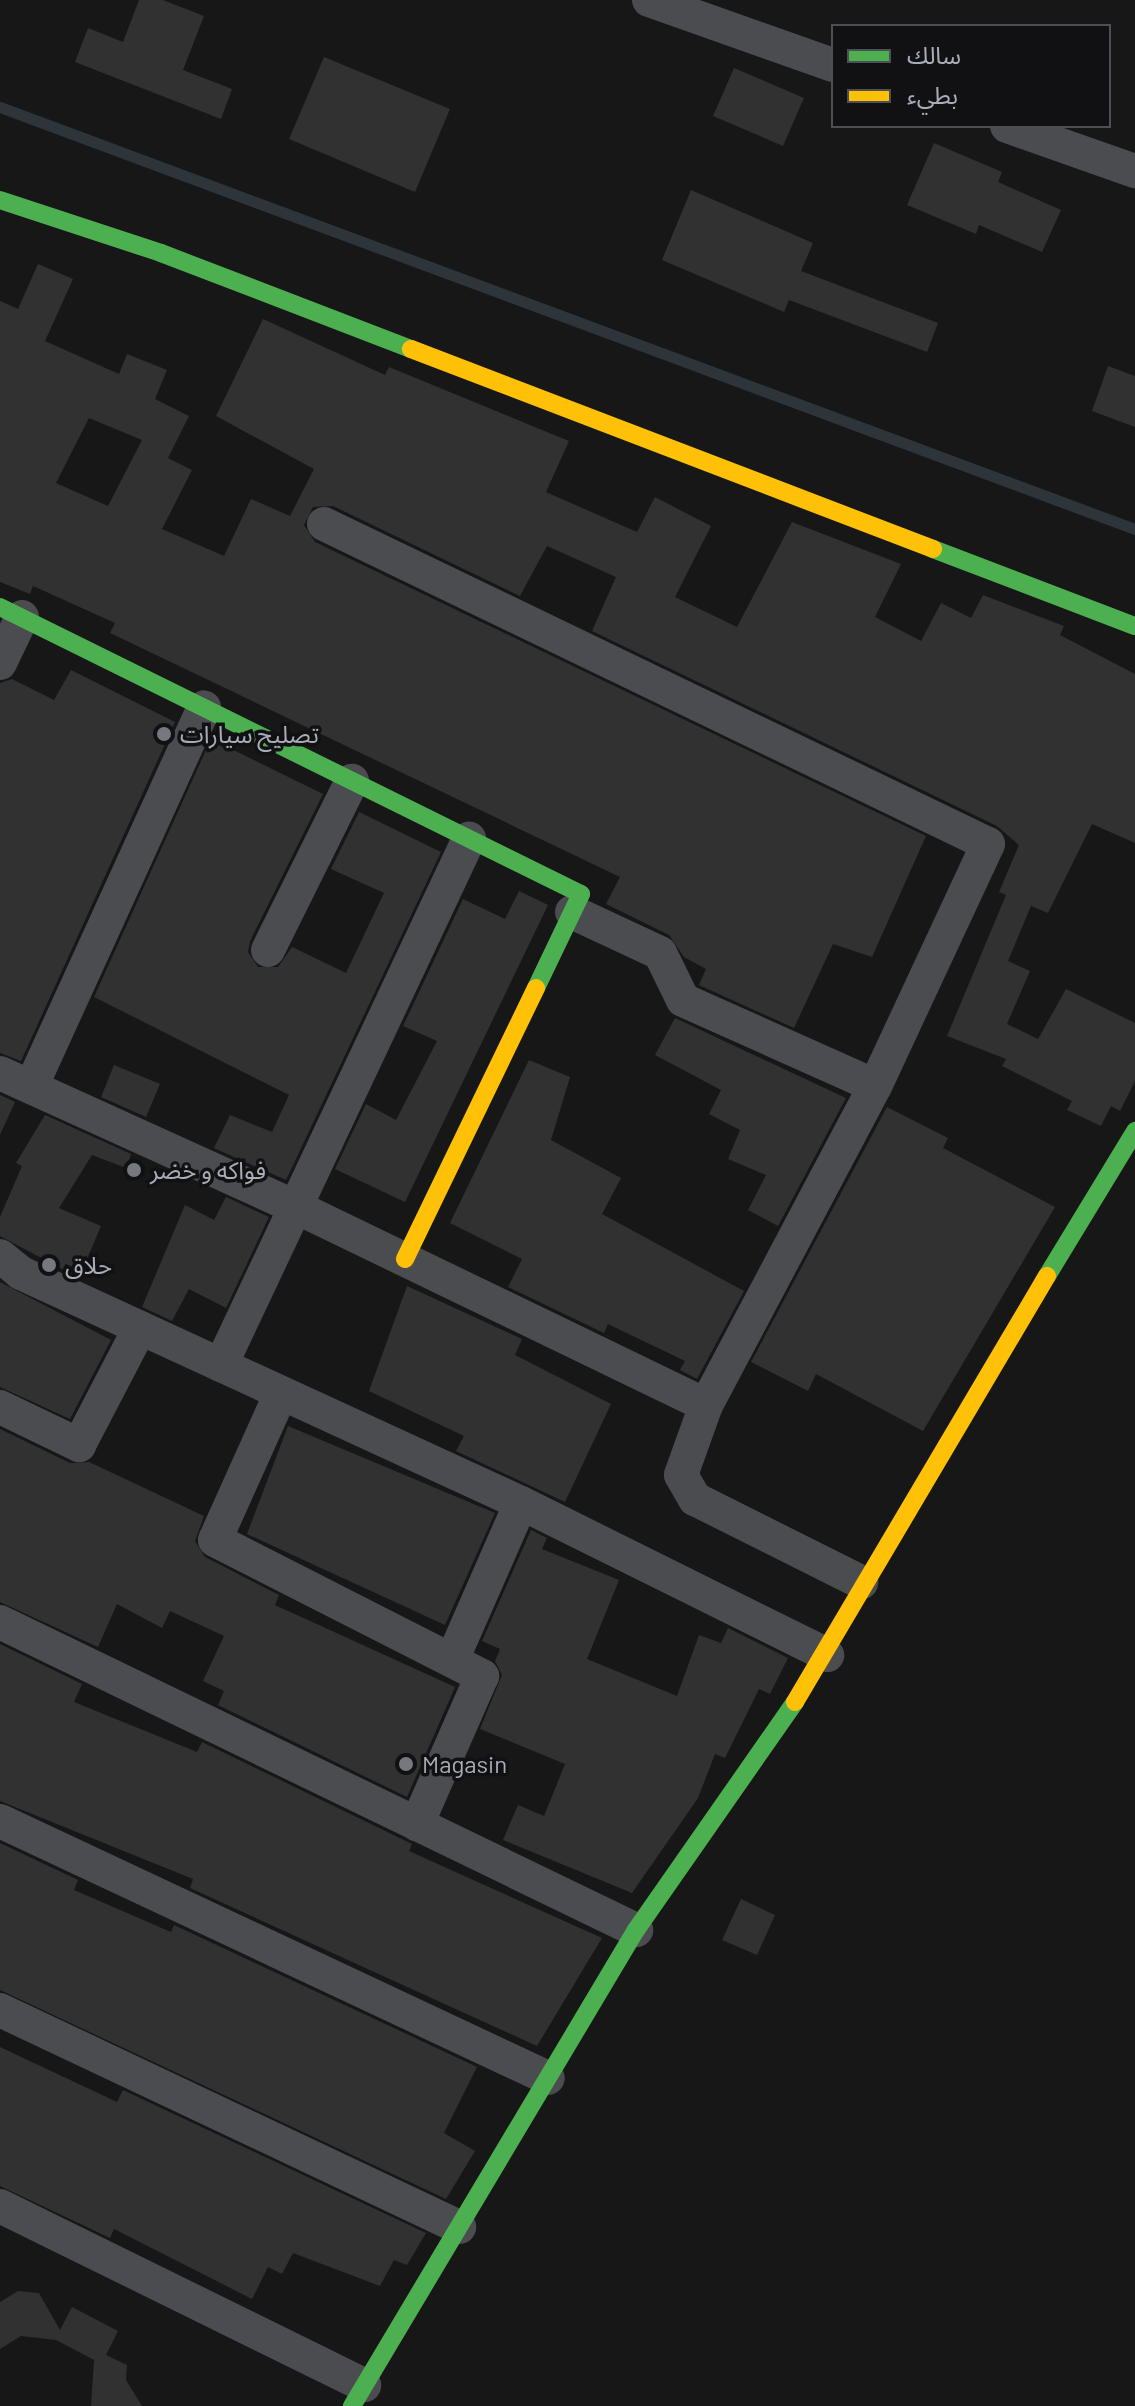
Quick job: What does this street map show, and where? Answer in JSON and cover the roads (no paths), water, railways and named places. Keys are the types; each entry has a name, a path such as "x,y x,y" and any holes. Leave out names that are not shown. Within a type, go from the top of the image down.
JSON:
{"street":[{"path":"649,0 714,10 831,64"},
{"path":"1013,128 1135,171"},
{"path":"0,200 161,253 1135,626"},
{"path":"324,524 988,844 875,1086 706,1405 681,1475 695,1499 861,1582"},
{"path":"0,663 11,612 581,894 405,1259"},
{"path":"32,1085 204,707"},
{"path":"268,950 352,781"},
{"path":"221,1365 469,839"},
{"path":"572,912 660,953 683,1000 875,1086"},
{"path":"0,1073 296,1207 706,1405"},
{"path":"0,2206 358,2396 636,1930 827,1655 861,1582 1135,1131"},
{"path":"0,1256 21,1273 521,1503 827,1655"},
{"path":"0,1407 79,1445 140,1328"},
{"path":"281,1393 215,1540 482,1676 417,1824"},
{"path":"452,1660 521,1503"},
{"path":"0,1622 636,1930"},
{"path":"0,1821 548,2078"},
{"path":"0,2010 459,2227"}],"waterway":[{"path":"0,107 1135,529"}],"place":[{"name":"تصليح سيارات","path":"164,734"},
{"name":"فواكه و خضر","path":"134,1170"},
{"name":"حلاق","path":"49,1265"},
{"name":"Magasin","path":"406,1764"}]}
